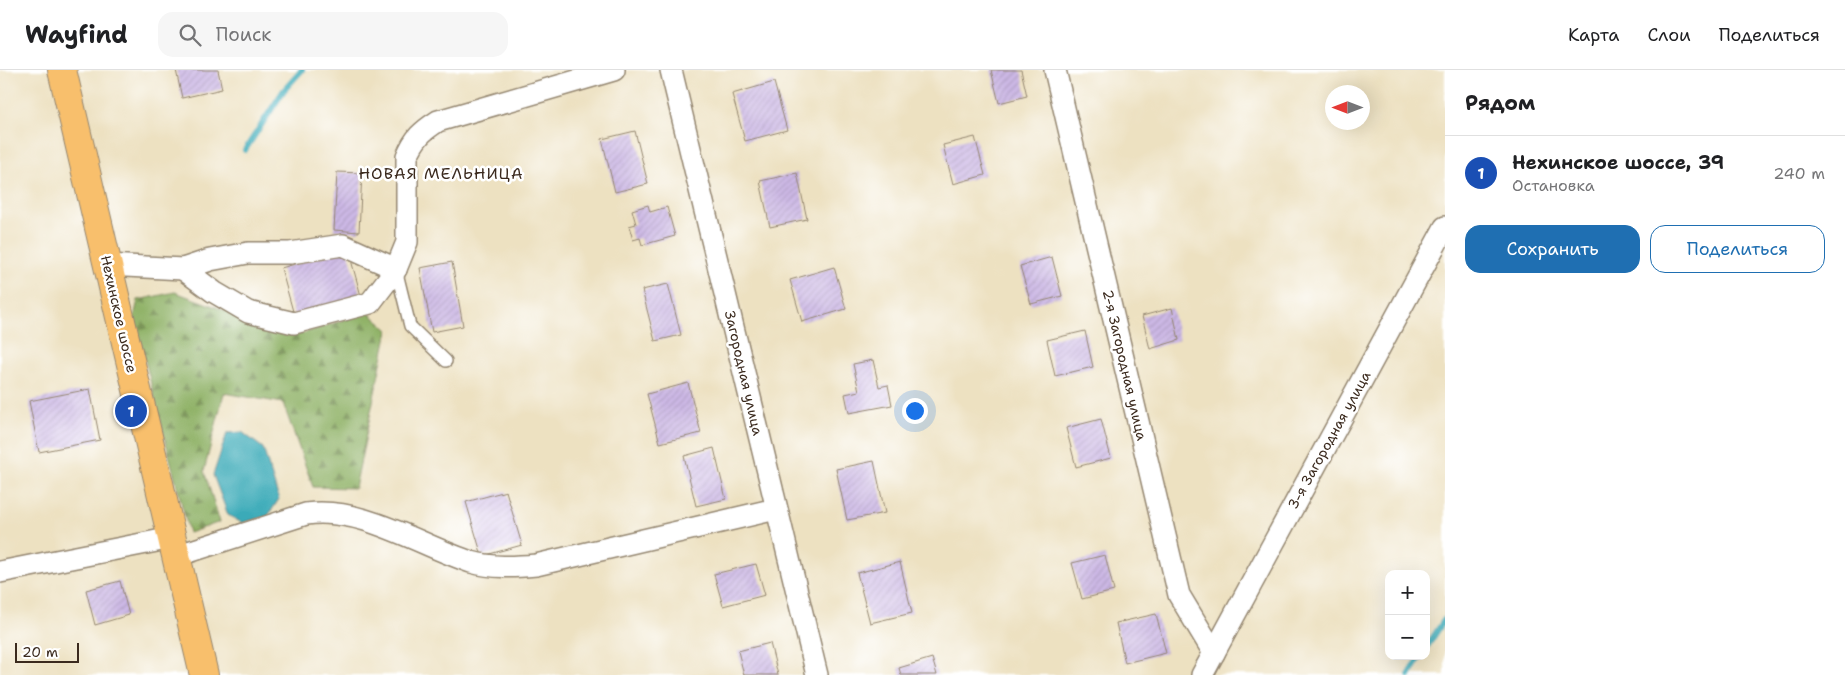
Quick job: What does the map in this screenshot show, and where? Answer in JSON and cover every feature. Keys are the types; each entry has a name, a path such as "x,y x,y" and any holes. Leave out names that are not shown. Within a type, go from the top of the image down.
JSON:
{"main road":[{"name":"Нехинское шоссе","path":"62,70 204,675"}],"street":[{"path":"183,269 214,292 248,312 294,323 370,304 396,269 407,242 407,156 412,144 421,132 438,121 614,70"},
{"name":"Загородная улица","path":"671,70 817,675"},
{"name":"2-я Загородная улица","path":"1055,70 1180,595 1214,653"},
{"name":"3-я Загородная улица","path":"1202,675 1445,227"},
{"path":"107,265 183,269 210,260 248,253 290,253 343,245 396,269"},
{"path":"0,572 174,547 306,514 323,512 360,519 403,534 471,562 508,567 536,565 776,508"}],"lane":[{"path":"396,269 410,326 446,361"}],"green space":[{"path":"175,292 295,336 368,312 388,330 355,488 313,487 283,403 224,393 204,471 220,522 189,533 134,317 138,300"}],"water":[{"path":"242,432 263,448 279,499 268,516 242,523 228,515 213,475 227,433"}],"building":[{"path":"176,70 218,70 222,89 182,98"},
{"path":"991,70 1021,70 1027,96 999,103"},
{"path":"774,82 787,130 745,141 732,94"},
{"path":"635,131 648,184 615,192 602,139"},
{"path":"975,137 985,175 953,184 943,145"},
{"path":"337,172 362,173 359,232 334,230"},
{"path":"797,173 807,219 770,227 760,181"},
{"path":"648,205 650,212 667,207 675,236 642,245 640,238 633,240 629,226 636,224 632,210"},
{"path":"348,249 361,296 294,315 281,268"},
{"path":"1052,257 1062,296 1031,304 1020,266"},
{"path":"452,262 463,326 432,332 420,268"},
{"path":"834,267 846,309 802,322 790,280"},
{"path":"668,284 681,335 655,341 642,290"},
{"path":"1172,308 1179,340 1150,349 1142,316"},
{"path":"1085,331 1093,367 1055,376 1047,340"},
{"path":"873,360 879,387 888,385 892,405 849,413 845,394 859,391 853,364"},
{"path":"688,383 701,433 660,443 647,394"},
{"path":"90,389 100,440 39,452 29,401"},
{"path":"1101,419 1111,458 1076,467 1066,428"},
{"path":"714,448 726,499 696,506 684,456"},
{"path":"874,461 885,513 847,520 836,469"},
{"path":"506,491 522,545 482,556 466,502"},
{"path":"1105,555 1114,591 1082,599 1072,563"},
{"path":"900,562 912,613 870,623 857,573"},
{"path":"756,564 765,595 723,606 714,574"},
{"path":"120,581 129,615 95,625 86,590"},
{"path":"1156,614 1166,653 1125,663 1116,623"},
{"path":"770,643 778,675 744,675 738,651"},
{"path":"932,658 937,675 901,675 899,668"}],"waterway":[{"path":"245,150 284,90 302,70"},
{"path":"1430,642 1445,619"},
{"path":"1409,675 1418,660"}],"place":[{"name":"Нехинское шоссе, 39","path":"131,411"}],"district":[{"name":"НОВАЯ МЕЛЬНИЦА","path":"441,173"}]}
